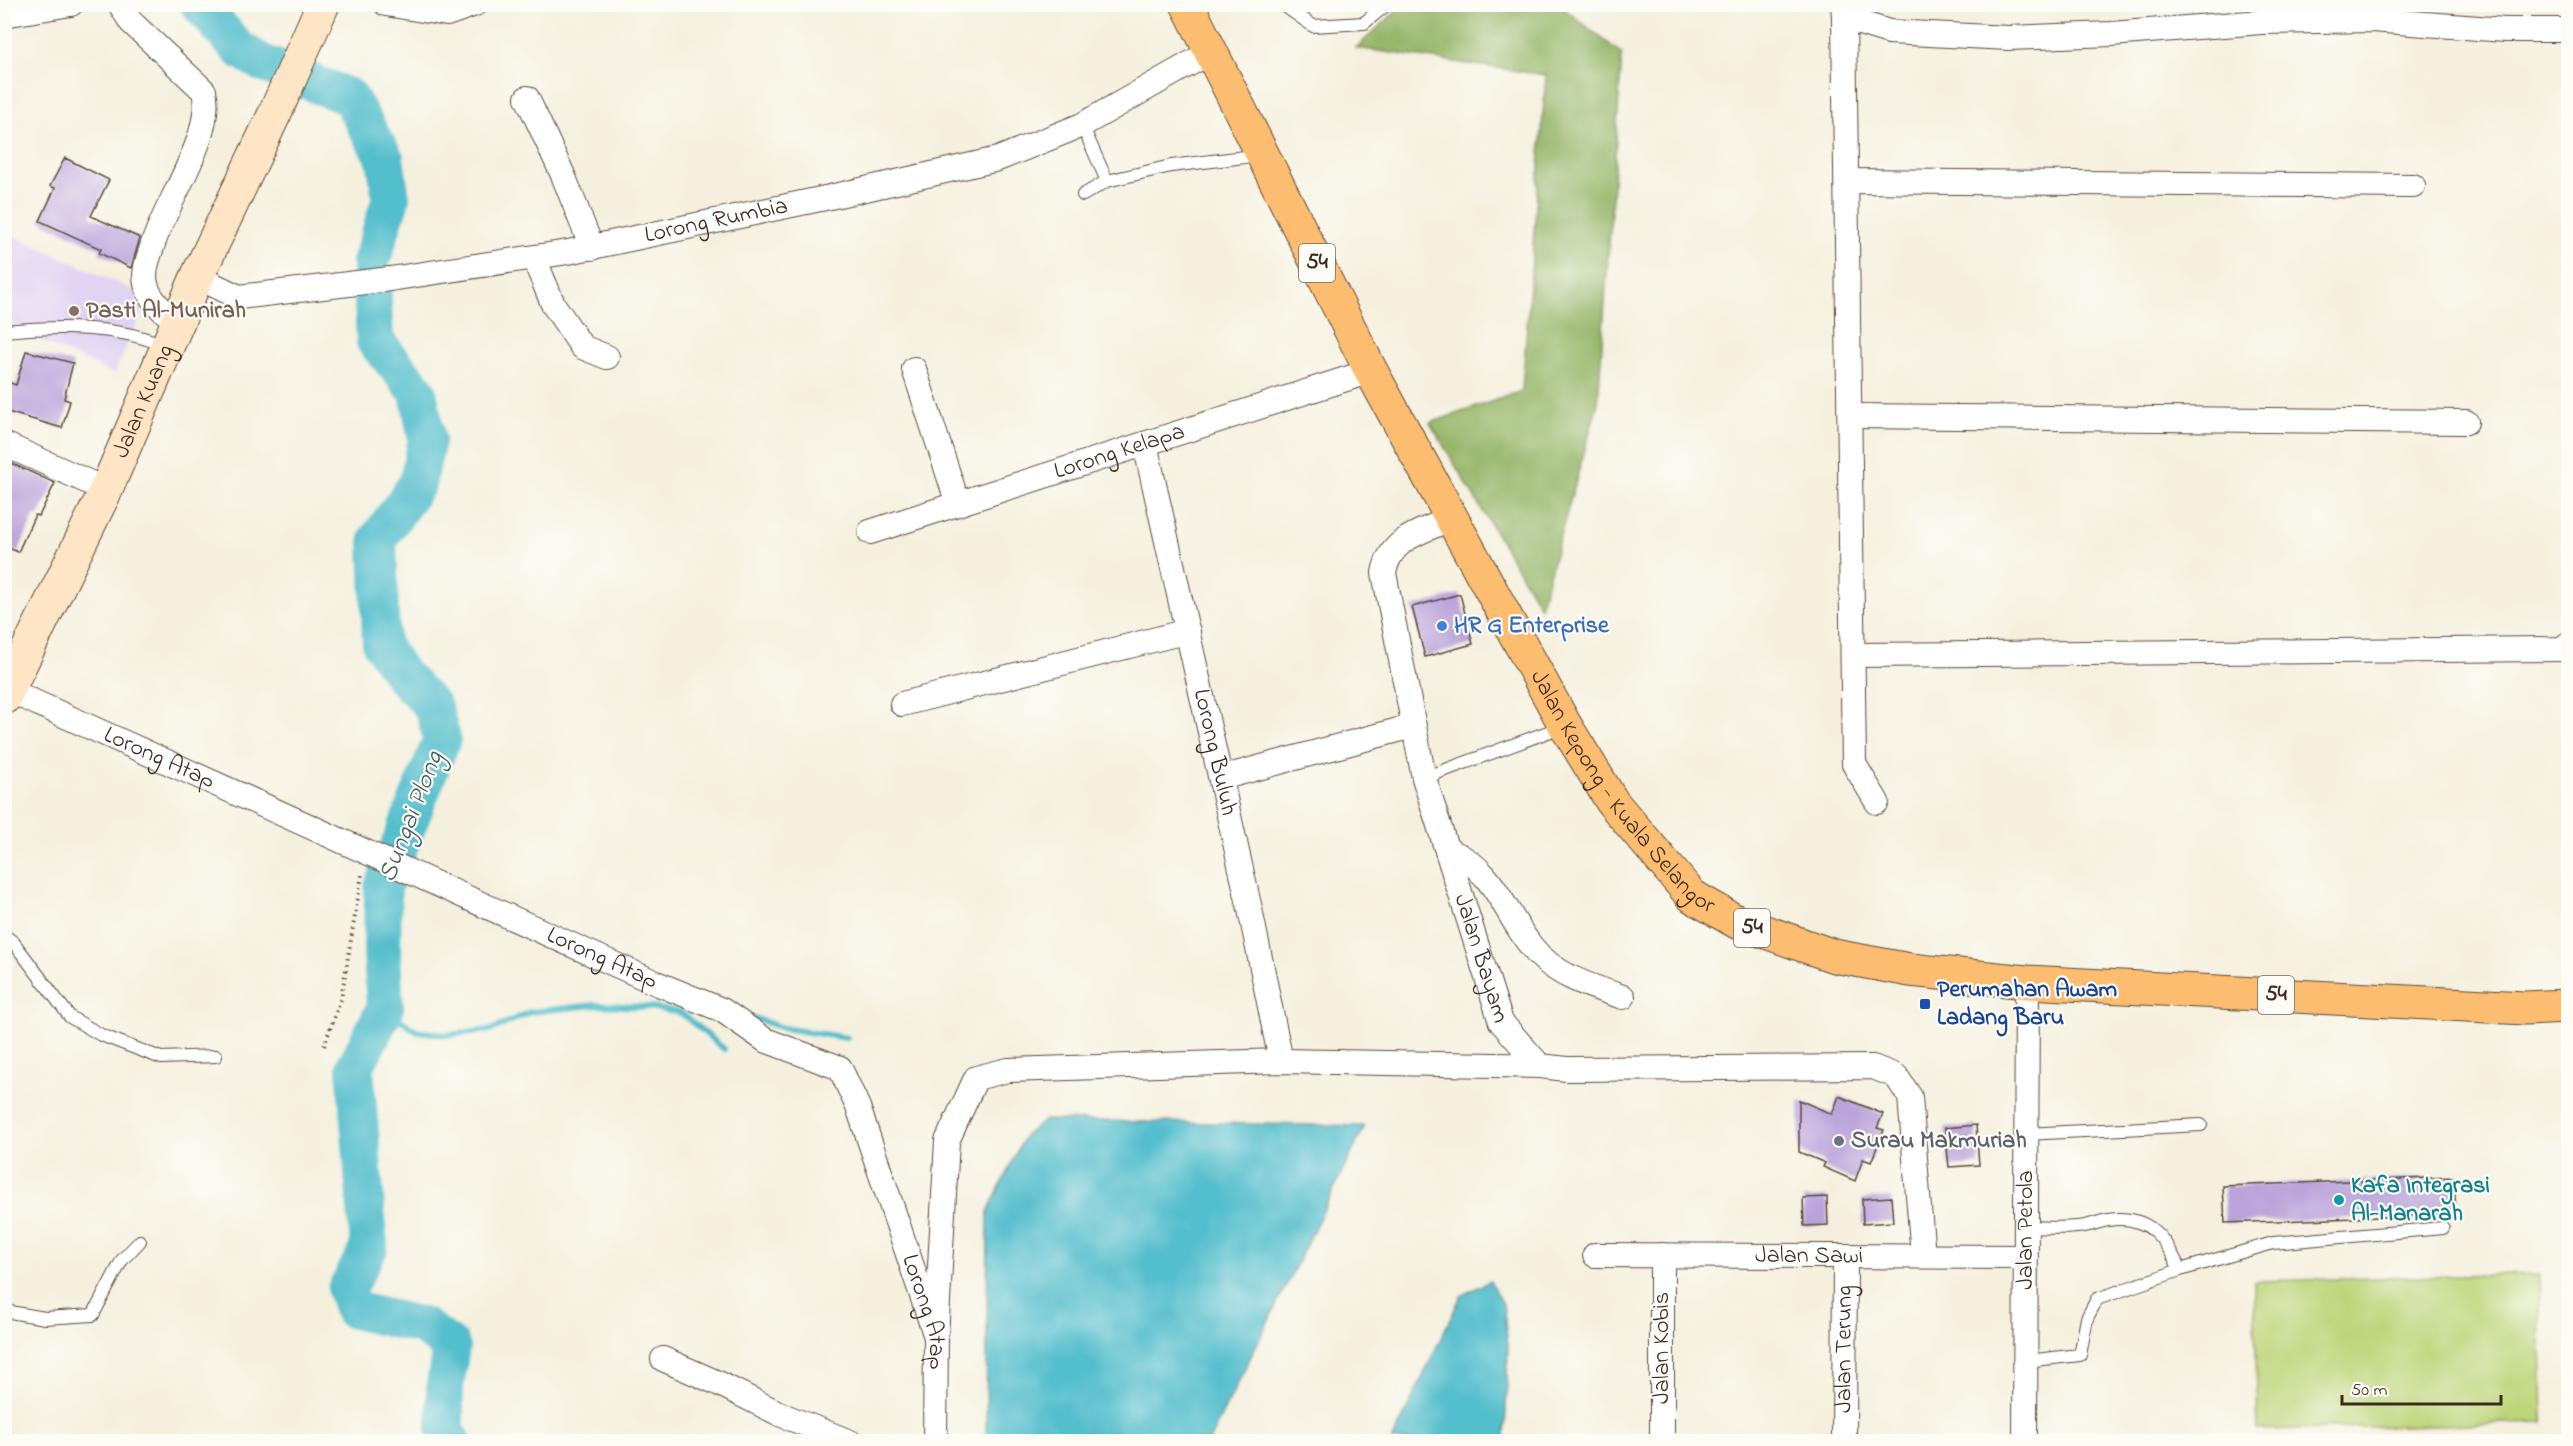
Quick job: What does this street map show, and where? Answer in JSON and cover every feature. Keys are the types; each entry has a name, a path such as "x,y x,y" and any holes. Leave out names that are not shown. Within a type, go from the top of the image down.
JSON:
{"highway":[{"name":"Jalan Kepong - Kuala Selangor","path":"1187,4 1371,371 1450,519 1565,725 1613,803 1692,896 1737,922 1834,957 1910,969 2027,982 2525,1008 2568,1006"},
{"name":"Jalan Kepong - Kuala Selangor","path":"2525,1008 2568,1001"}],"main road":[{"name":"Jalan Kuang","path":"6,694 106,490 197,277 323,4"}],"street":[{"path":"4,15 71,4"},
{"path":"120,4 131,22 204,92 207,103 202,132 154,239 145,268 146,284 173,334"},
{"path":"386,4 447,14 475,4"},
{"path":"1877,802 1854,764 1844,11 1889,32 2009,38 2111,34 2261,22 2361,20 2505,30 2568,30"},
{"name":"Lorong Rumbia","path":"197,277 239,297 390,279 534,258 592,248 998,159 1082,125 1212,51"},
{"path":"526,98 559,165 592,248"},
{"path":"1846,181 2413,186"},
{"path":"534,258 553,304 582,347 607,357"},
{"path":"914,369 958,504"},
{"name":"Lorong Kelapa","path":"870,532 1371,371"},
{"path":"1850,416 2466,422"},
{"path":"4,444 106,490"},
{"name":"Lorong Buluh","path":"1145,444 1268,989 1281,1061"},
{"name":"Jalan Bayam","path":"1450,519 1403,541 1392,550 1386,559 1384,573 1424,778 1501,1022 1540,1066"},
{"path":"902,704 1188,631"},
{"path":"1854,655 2562,649 2568,644"},
{"name":"Lorong Atap","path":"6,694 722,1010 765,1040 840,1068 858,1107 936,1337 935,1442"},
{"path":"1221,778 1413,726"},
{"path":"1448,850 1472,861 1492,882 1531,947 1556,970 1590,986 1623,997"},
{"name":"Jalan Petola","path":"2025,1442 2027,982"},
{"path":"936,1337 947,1141 976,1078 1008,1070 1281,1061 1540,1066 1567,1069 1873,1067 1896,1076 1910,1097 1923,1256"},
{"name":"Jalan Sawi","path":"1595,1255 2025,1257"},
{"name":"Jalan Kobis","path":"1662,1255 1662,1442"},
{"name":"Jalan Terung","path":"1844,1442 1845,1256"},
{"path":"663,1359 782,1415 850,1442"}],"lane":[{"path":"1282,4 1313,26 1364,22 1387,4"},
{"path":"1082,125 1107,182"},
{"path":"1083,195 1107,182 1171,166 1263,154"},
{"path":"4,330 51,327 144,336 173,334"},
{"path":"1424,778 1565,725"},
{"path":"4,935 14,944 70,1017 101,1035 160,1058 216,1056"},
{"path":"2026,1134 2201,1125"},
{"path":"2025,1227 2078,1227 2109,1220 2140,1221 2152,1228 2172,1252 2180,1270"},
{"path":"2025,1361 2080,1355 2087,1318 2097,1299 2180,1270 2273,1243 2443,1228"},
{"path":"4,1311 45,1318 93,1315 122,1260 140,1241"}],"path":[{"path":"324,1046 341,999 371,855"}],"shaded area":[{"name":"Pasti Al-Munirah","path":"5,232 149,297 114,374 5,325"}],"green space":[{"path":"1558,4 1622,54 1598,403 1540,607 1430,423 1522,391 1546,75 1356,48 1403,5"},
{"path":"2539,1274 2543,1422 2258,1430 2254,1281"}],"water":[{"path":"1045,1120 1365,1126 1209,1441 986,1441 988,1211 1025,1135"},
{"path":"1490,1281 1503,1304 1508,1346 1505,1441 1392,1441 1461,1296"}],"building":[{"path":"65,158 109,180 91,216 140,238 131,268 99,253 101,249 40,221 55,188 50,186"},
{"path":"26,351 73,363 64,399 70,401 62,428 4,411 4,393 8,382 16,385"},
{"path":"4,460 55,483 39,516 35,515 18,552 4,546"},
{"name":"HR G Enterprise","path":"1460,594 1473,644 1425,657 1412,607"},
{"name":"Surau Makmuriah","path":"1839,1096 1883,1114 1877,1128 1884,1130 1871,1162 1863,1159 1855,1181 1823,1167 1825,1163 1799,1152 1799,1100 1832,1114"},
{"path":"1976,1125 1979,1165 1949,1167 1945,1128"},
{"name":"Kafa Integrasi Al-Manarah","path":"2454,1177 2456,1214 2225,1223 2223,1186"},
{"path":"1827,1197 1828,1225 1804,1226 1803,1198"},
{"path":"1891,1197 1893,1222 1863,1224 1862,1199"}],"waterway":[{"name":"Sungai Plong","path":"199,4 239,49 262,63 349,97 385,159 391,198 371,262 375,341 418,392 427,440 417,484 378,539 381,644 401,674 433,707 442,739 383,887 382,952 385,1009 355,1067 369,1248 346,1290 353,1310 423,1326 451,1346 445,1386 445,1428 453,1442"},
{"path":"385,1009 416,1031 447,1035 491,1030 530,1012 594,1005 649,1007 681,1013 724,1049"},
{"path":"750,1023 754,1018 783,1028 847,1038"}],"place":[{"name":"Pasti Al-Munirah","path":"74,311"},
{"name":"HR G Enterprise","path":"1442,626"},
{"name":"Perumahan Awam Ladang Baru","path":"1925,1004"},
{"name":"Surau Makmuriah","path":"1839,1141"},
{"name":"Kafa Integrasi Al-Manarah","path":"2339,1200"}]}
